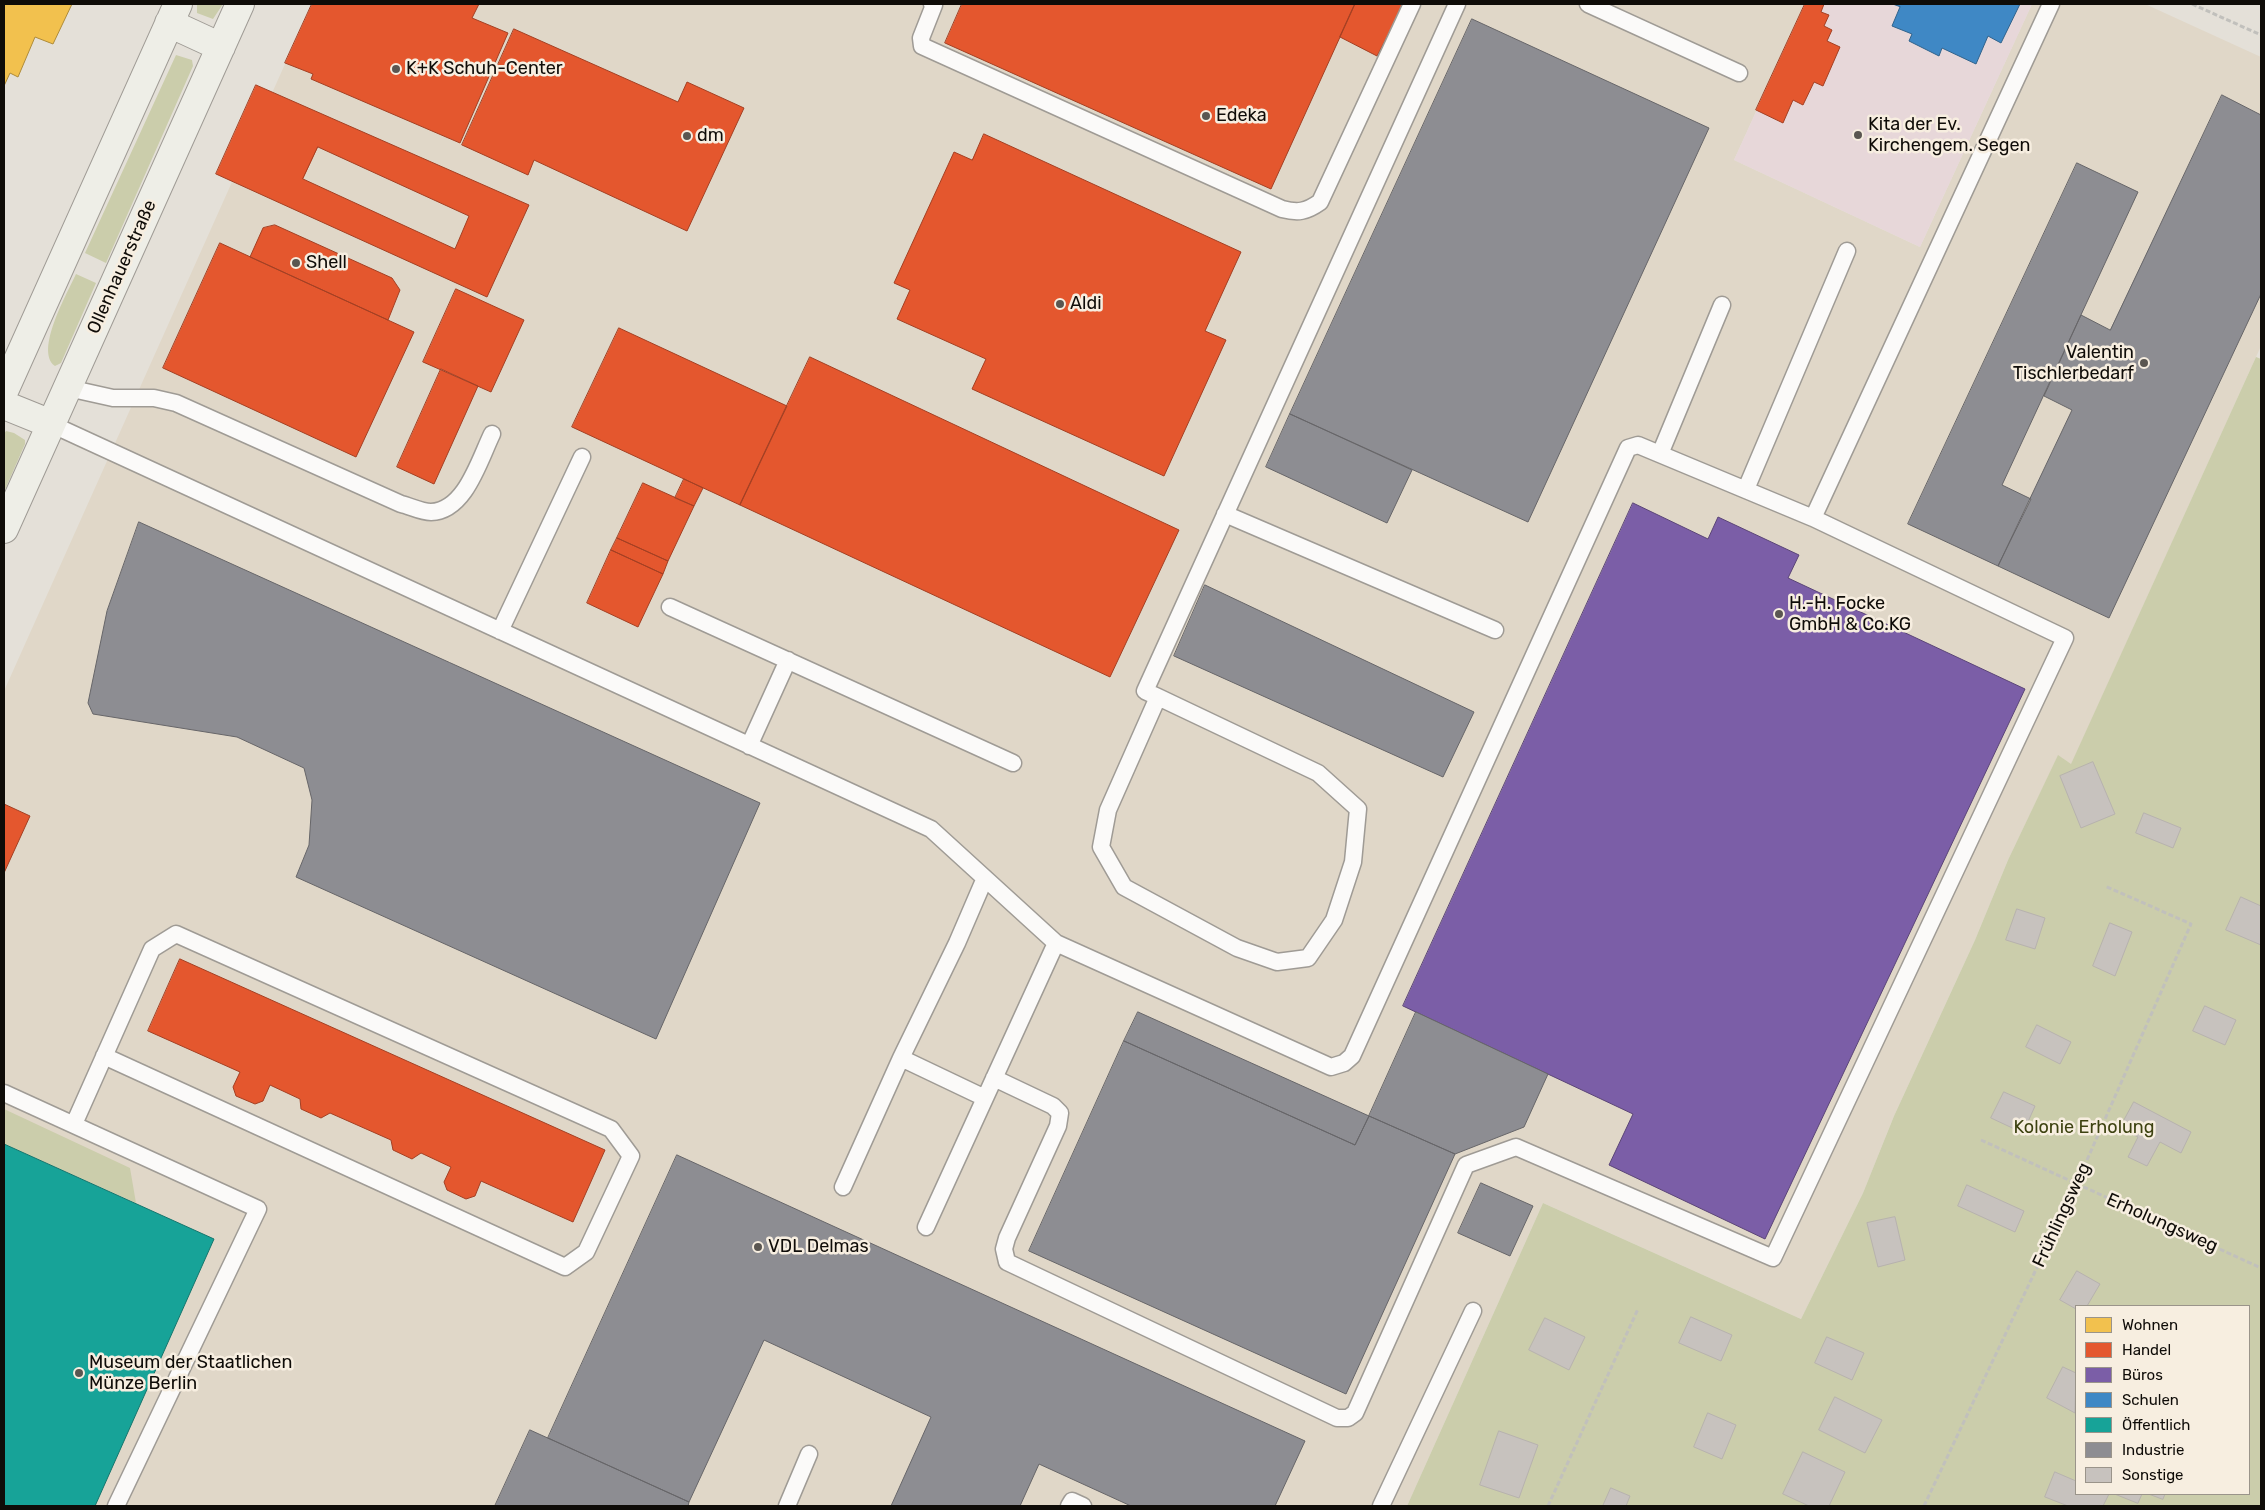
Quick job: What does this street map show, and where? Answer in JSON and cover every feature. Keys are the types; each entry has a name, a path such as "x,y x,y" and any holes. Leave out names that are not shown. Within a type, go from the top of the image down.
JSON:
{"main road":[{"name":"Ollenhauerstraße","path":"4,529 240,4"},
{"path":"4,392 174,13 220,47"},
{"path":"4,405 51,424"}],"lane":[{"path":"932,4 934,4 921,38 922,46 1282,209 1298,213 1320,202 1412,4"},
{"path":"1158,697 1108,810 1101,847 1124,887 1237,948 1277,962 1308,958 1334,920 1353,862 1358,809 1318,773 1158,697 1145,691 1457,4"},
{"path":"1588,4 1739,73"},
{"path":"1813,518 2051,4"},
{"path":"1746,489 1847,251"},
{"path":"1660,454 1722,306"},
{"path":"68,388 113,398 154,398 176,403 401,504 429,512 447,509 461,497 492,434"},
{"path":"51,424 930,828 1056,943 1331,1067 1344,1063 1352,1056 1628,448 1638,445 1813,518 2065,638 1773,1258 1516,1147 1474,1162 1466,1165 1355,1413 1348,1418 1338,1418 1007,1262 1004,1249 1007,1238 1058,1126 1060,1113 1053,1106 994,1078"},
{"path":"500,631 582,457"},
{"path":"1225,514 1495,630"},
{"path":"670,607 1013,763"},
{"path":"749,746 788,660"},
{"path":"843,1186 957,943 984,878"},
{"path":"74,1124 104,1056 152,949 176,934 612,1129 631,1156 586,1252 565,1267 104,1056"},
{"path":"926,1227 1056,943"},
{"path":"902,1058 986,1098"},
{"path":"4,1093 258,1209 116,1506"},
{"path":"1381,1506 1473,1311"},
{"path":"787,1506 810,1454"},
{"path":"1069,1506 1072,1501 1083,1506"}],"path":[{"path":"2192,4 2261,35"},
{"name":"Frühlingsweg","path":"1924,1506 2076,1185 2192,924 2105,886"},
{"name":"Erholungsweg","path":"1982,1140 2076,1185 2261,1268"},
{"path":"1548,1506 1638,1309"}],"shaded area":[{"path":"312,4 1805,4 1734,160 1920,247 2032,4 2145,4 2261,57 2261,346 2071,765 2058,756 2008,860 1975,940 1894,1116 1863,1193 1801,1319 1543,1203 1407,1506 4,1506 4,691 232,182 216,174 256,85 272,93"},
{"name":"Kita der Ev. Kirchengem. Segen","path":"1805,4 2032,4 1920,247 1734,160"}],"green space":[{"path":"197,4 223,4 213,19 197,13"},
{"path":"176,55 192,60 193,66 106,263 85,253"},
{"path":"76,274 96,283 61,363 55,366 50,358 48,348 50,335 60,307"},
{"name":"Kolonie Erholung","path":"2256,357 2261,359 2261,1506 1407,1506 1543,1203 1801,1319 1863,1193 1894,1116 1975,940 2008,860 2058,755 2071,764"},
{"path":"6,431 14,433 25,440 25,444 4,492 4,434"},
{"path":"4,1109 130,1168 136,1203 4,1144"}],"building: Wohnen":[{"path":"4,4 72,4 53,44 35,37 18,77 10,73 4,86"}],"building: Handel":[{"name":"K+K Schuh-Center","path":"312,4 479,4 472,18 508,33 460,143 311,79 313,74 285,63"},
{"name":"Edeka","path":"962,4 1355,4 1271,189 945,43"},
{"path":"1355,4 1404,4 1377,56 1340,37"},
{"path":"1805,4 1824,4 1821,12 1829,15 1824,26 1832,30 1827,41 1840,47 1823,86 1814,82 1803,105 1793,100 1783,123 1756,110"},
{"path":"514,29 678,102 687,82 744,108 687,231 534,160 528,175 462,145"},
{"path":"256,85 529,205 487,297 216,174","holes":["318,147 469,216 455,249 303,179"]},
{"name":"Aldi","path":"984,134 1241,252 1205,331 1226,340 1164,476 972,389 986,359 897,319 910,290 894,283 954,152 972,160"},
{"path":"275,225 392,278 400,290 388,320 250,257 263,228"},
{"path":"220,243 414,332 356,457 163,368"},
{"path":"456,289 524,320 491,392 423,362"},
{"path":"619,328 787,406 740,505 572,427"},
{"path":"810,357 1179,530 1110,677 740,505"},
{"path":"441,369 478,386 434,484 397,467"},
{"path":"684,479 703,488 694,506 675,498"},
{"path":"643,483 694,506 668,561 617,538"},
{"path":"617,538 668,561 663,574 611,550"},
{"path":"611,550 663,574 638,627 587,603"},
{"path":"4,804 30,816 4,873"},
{"path":"180,959 605,1150 573,1222 481,1181 475,1196 466,1199 447,1190 444,1182 451,1167 421,1153 412,1159 393,1150 391,1140 330,1113 321,1118 301,1109 300,1099 270,1085 263,1101 255,1104 236,1096 233,1087 240,1072 148,1031"}],"building: Büros":[{"path":"1633,503 1708,539 1718,517 1799,555 1788,578 2025,689 1765,1239 1609,1165 1633,1114 1403,1006"}],"building: Schulen":[{"path":"1893,4 2020,4 2001,43 1988,36 1976,64 1942,48 1939,56 1909,41 1912,34 1892,26 1900,7"}],"building: Öffentlich":[{"name":"Museum der Staatlichen Münze Berlin","path":"4,1144 214,1239 95,1506 4,1506"}],"building: Industrie":[{"path":"1472,19 1709,128 1528,522 1290,414"},
{"name":"Valentin Tischlerbedarf","path":"2222,95 2261,115 2261,294 2109,618 1998,566 2072,410 2044,396 2081,315 2110,330"},
{"path":"2077,163 2138,192 2002,485 2031,499 1998,566 1908,524"},
{"path":"1290,414 1412,470 1387,523 1266,467"},
{"path":"139,522 760,803 656,1039 296,877 309,845 312,800 304,768 237,737 93,714 88,703 107,611"},
{"path":"1205,585 1474,712 1443,777 1174,656"},
{"path":"1138,1012 1369,1116 1355,1145 1124,1041"},
{"path":"1416,1012 1548,1074 1524,1127 1455,1154 1369,1116"},
{"path":"1124,1041 1355,1145 1369,1116 1455,1154 1346,1394 1029,1251"},
{"name":"VDL Delmas","path":"677,1155 1305,1441 1275,1506 1131,1506 1039,1464 1020,1506 891,1506 931,1417 764,1340 689,1502 548,1438"},
{"path":"1481,1183 1533,1206 1510,1256 1458,1233"},
{"path":"530,1430 689,1502 688,1506 495,1506"}],"building: Sonstige":[{"path":"2093,762 2115,814 2081,828 2060,776"},
{"path":"2144,813 2181,828 2173,848 2136,833"},
{"path":"2241,897 2261,906 2261,945 2226,930"},
{"path":"2017,909 2045,918 2035,949 2006,940"},
{"path":"2110,923 2132,932 2115,976 2093,966"},
{"path":"2205,1006 2236,1020 2225,1045 2193,1031"},
{"path":"2037,1025 2071,1042 2060,1064 2026,1047"},
{"path":"2004,1092 2035,1106 2023,1133 1991,1118"},
{"path":"2134,1102 2191,1132 2181,1153 2160,1142 2147,1166 2128,1157 2138,1137 2120,1128"},
{"path":"1967,1185 2024,1211 2015,1232 1958,1206"},
{"path":"1895,1217 1905,1260 1878,1267 1867,1223"},
{"path":"2077,1271 2100,1284 2088,1305 2075,1305 2075,1308 2060,1300"},
{"path":"1691,1317 1732,1335 1721,1361 1679,1343"},
{"path":"1545,1318 1585,1337 1569,1370 1529,1350"},
{"path":"1827,1337 1864,1353 1852,1380 1815,1363"},
{"path":"2063,1367 2075,1373 2075,1413 2047,1398"},
{"path":"1835,1397 1882,1420 1865,1453 1819,1430"},
{"path":"1708,1413 1736,1425 1722,1459 1694,1447"},
{"path":"1499,1431 1538,1445 1519,1498 1480,1485"},
{"path":"1803,1452 1845,1472 1829,1506 1809,1506 1783,1494"},
{"path":"2055,1472 2075,1481 2075,1495 2108,1495 2103,1506 2068,1506 2045,1497"},
{"path":"1611,1488 1630,1496 1626,1506 1603,1506"},
{"path":"2118,1495 2142,1495 2138,1503"},
{"path":"2152,1495 2165,1495 2163,1499"}],"place":[{"name":"K+K Schuh-Center","path":"396,69"},
{"name":"Edeka","path":"1206,116"},
{"name":"Kita der Ev. Kirchengem. Segen","path":"1858,135"},
{"name":"dm","path":"687,136"},
{"name":"Shell","path":"296,263"},
{"name":"Aldi","path":"1060,304"},
{"name":"Valentin Tischlerbedarf","path":"2144,363"},
{"name":"H.-H. Focke GmbH & Co.KG","path":"1779,614"},
{"name":"VDL Delmas","path":"758,1247"},
{"name":"Museum der Staatlichen Münze Berlin","path":"79,1373"}]}
